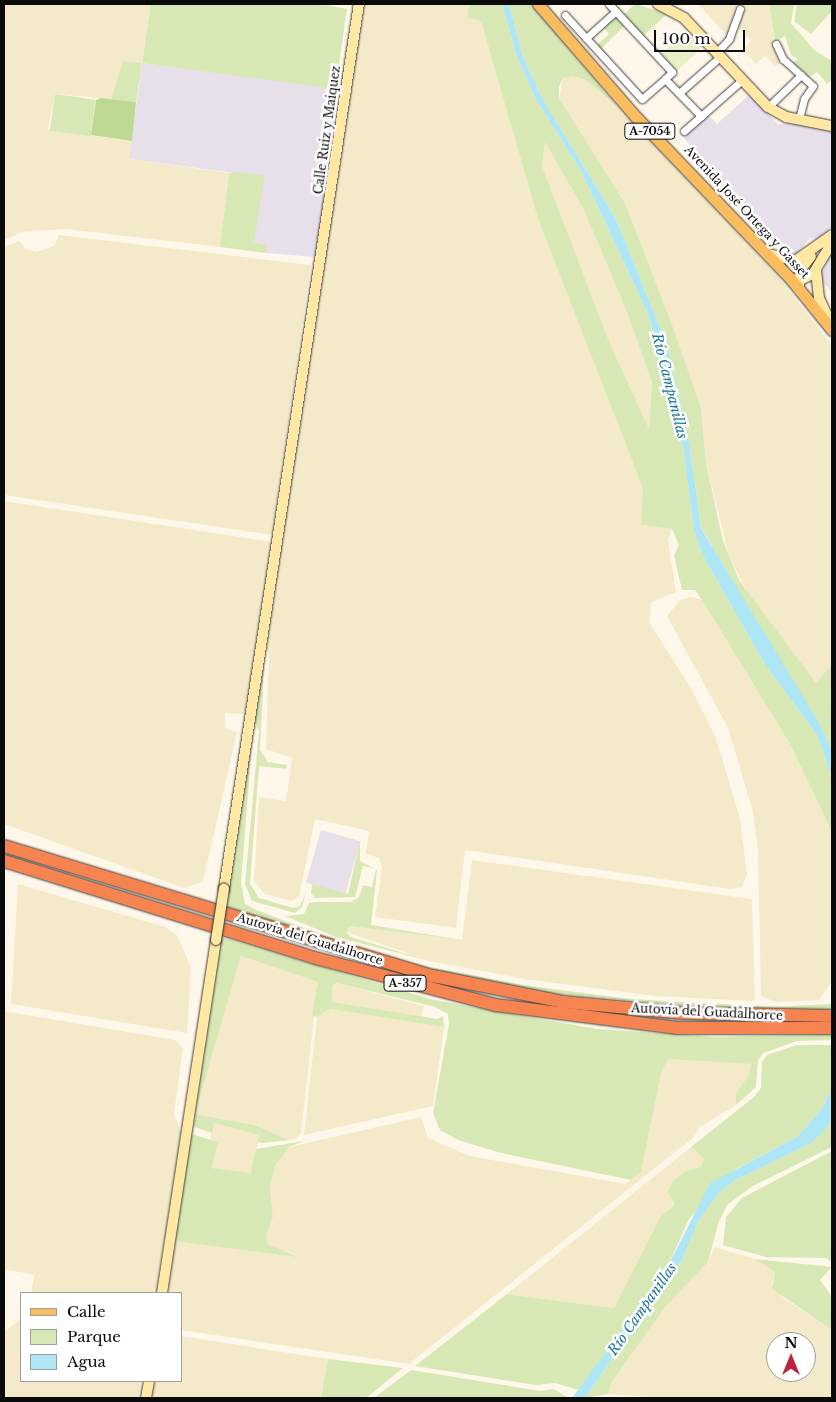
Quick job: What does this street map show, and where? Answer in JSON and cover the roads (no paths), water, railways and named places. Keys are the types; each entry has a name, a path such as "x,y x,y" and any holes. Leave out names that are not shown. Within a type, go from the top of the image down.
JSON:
{"highway":[{"name":"Autovía del Guadalhorce","path":"4,846 433,976 564,1002 682,1013 826,1022"},
{"name":"Autovía del Guadalhorce","path":"4,861 319,959 496,1005 678,1028 826,1022"}],"main road":[{"name":"Avenida José Ortega y Gasset","path":"538,4 636,117 796,283 832,330"}],"street":[{"name":"Calle Ruiz y Maiquez","path":"162,1292 358,4"},
{"path":"565,15 642,99 672,72 609,4"},
{"path":"658,4 670,6 719,54 768,107 799,119 832,126"},
{"path":"679,93 719,54 729,39 740,9"},
{"path":"586,38 616,11"},
{"path":"776,44 783,59 813,86 804,98 799,119"},
{"path":"768,107 801,75"},
{"path":"665,78 702,116"},
{"path":"684,130 742,80"},
{"path":"767,253 795,261 816,249 832,235"},
{"path":"796,283 807,279 816,269 832,242"},
{"path":"796,283 801,269 816,249"},
{"name":"Avenida José Ortega y Gasset","path":"816,269 814,283 832,326"},
{"path":"146,1398 148,1382"}],"water":[{"name":"Río Campanillas","path":"502,4 509,4 522,54 542,98 616,219 666,342 690,447 701,528 818,721 832,751 832,778 817,735 764,663 702,554 694,530 683,447 649,316 580,169 536,100 516,54"},
{"name":"Río Campanillas","path":"832,1089 832,1119 823,1132 811,1143 734,1181 719,1193 698,1222 682,1260 585,1398 572,1398 666,1270 710,1183 797,1137 821,1110"}]}
